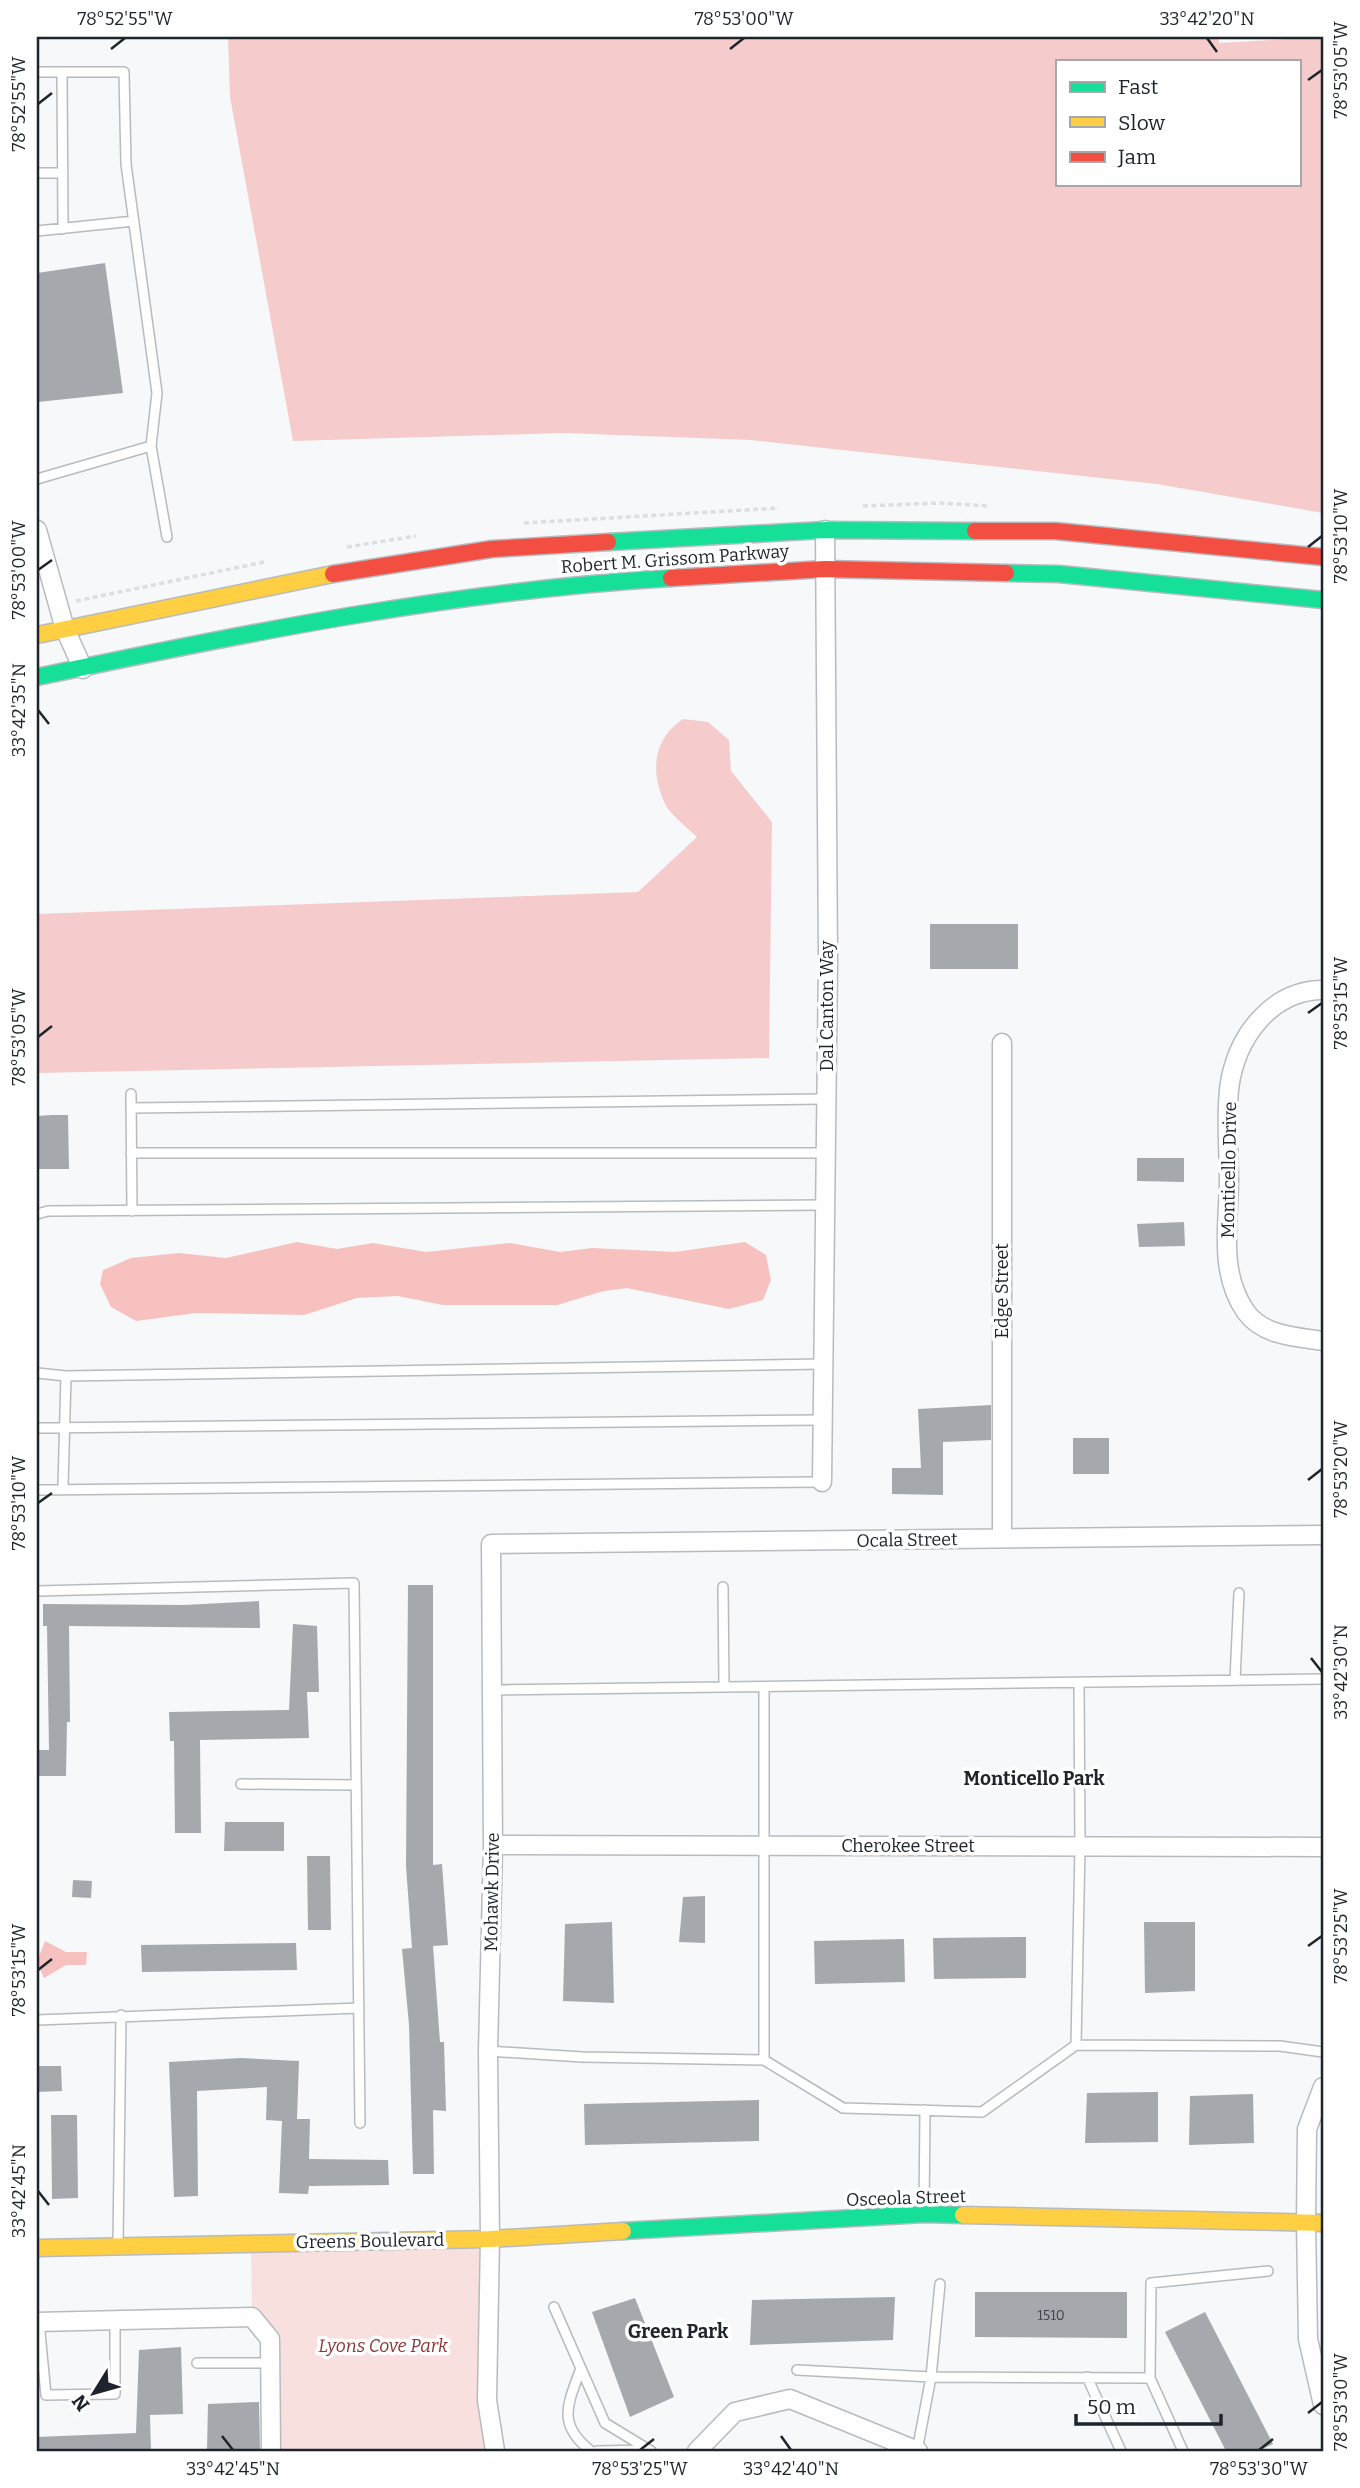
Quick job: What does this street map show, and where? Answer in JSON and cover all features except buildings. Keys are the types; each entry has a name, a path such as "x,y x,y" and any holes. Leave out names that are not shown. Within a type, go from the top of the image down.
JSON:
{"main road":[{"name":"Robert M. Grissom Parkway","path":"37,635 302,579 492,549 825,530 1055,531 1323,556"},
{"name":"Robert M. Grissom Parkway","path":"37,677 284,625 476,595 587,583 825,569 1059,574 1323,600"},
{"name":"Osceola Street","path":"490,2239 924,2214 1315,2223"},
{"name":"Greens Boulevard","path":"37,2248 490,2239"}],"street":[{"path":"37,530 65,629 83,669"},
{"name":"Dal Canton Way","path":"822,1482 827,1099 825,530"},
{"name":"Monticello Drive","path":"1323,990 1304,990 1266,1009 1242,1044 1230,1078 1228,1276 1247,1314 1274,1333 1323,1341"},
{"name":"Edge Street","path":"1002,1043 1002,1538"},
{"name":"Ocala Street","path":"491,1544 1323,1535"},
{"name":"Mohawk Drive","path":"490,2239 488,2051 493,1844 491,1544"},
{"name":"Cherokee Street","path":"493,1844 1323,1847"},
{"path":"1323,2087 1307,2129 1315,2223 1308,2339 1323,2405"},
{"path":"490,2239 487,2400 495,2451"},
{"path":"38,2322 252,2317 270,2339 271,2451"},
{"path":"696,2451 734,2412 790,2399 917,2451"}],"lane":[{"path":"37,72 124,72 126,164 156,393 151,446 167,537"},
{"path":"62,72 64,229"},
{"path":"37,173 63,173"},
{"path":"37,231 134,221"},
{"path":"37,479 151,446"},
{"path":"131,1094 132,1211"},
{"path":"131,1108 827,1099"},
{"path":"131,1153 826,1153"},
{"path":"37,1214 825,1205"},
{"path":"37,1373 66,1376 823,1364"},
{"path":"63,1488 66,1376"},
{"path":"37,1428 822,1420"},
{"path":"37,1490 822,1482"},
{"path":"37,1591 354,1583 360,2123"},
{"path":"723,1587 724,1687"},
{"path":"1235,1680 1239,1593"},
{"path":"492,1690 1323,1679"},
{"path":"1076,2045 1080,1682"},
{"path":"764,1687 764,2060"},
{"path":"241,1784 356,1785"},
{"path":"37,2020 359,2008"},
{"path":"118,2247 121,2015"},
{"path":"488,2051 582,2057 764,2060 843,2108 982,2112 1076,2045 1280,2046 1323,2052"},
{"path":"924,2214 925,2110"},
{"path":"1183,2451 1150,2378 1151,2283 1268,2272"},
{"path":"917,2451 931,2377 940,2284"},
{"path":"554,2307 605,2423 650,2451"},
{"path":"38,2322 46,2395 115,2394 115,2320"},
{"path":"197,2363 270,2363"},
{"path":"581,2368 566,2409 567,2423 580,2443 591,2451"},
{"path":"797,2370 931,2377 1150,2378"},
{"path":"1087,2378 1121,2451"},
{"path":"597,2451 650,2451"}],"green space":[{"name":"Lyons Cove Park","path":"490,2239 495,2451 271,2451 270,2339 252,2317 251,2244"}],"shaded area":[{"path":"228,37 1219,37 1219,43 1323,37 1323,513 1157,484 751,440 564,433 293,441 230,97"},
{"path":"683,719 708,722 729,740 731,771 772,822 769,1058 37,1073 37,914 638,892 697,837 666,806 656,770 660,747 665,737"},
{"path":"297,1242 337,1249 373,1243 426,1252 510,1243 560,1252 592,1248 675,1252 745,1242 766,1255 771,1280 763,1300 729,1309 627,1288 604,1291 557,1305 443,1305 398,1296 357,1298 304,1315 196,1313 136,1321 111,1307 100,1284 103,1270 131,1258 179,1253 226,1258"},
{"path":"45,1941 66,1952 87,1952 86,1965 66,1965 44,1978 37,1962"}],"traffic: fast":[{"path":"608,542 825,530 975,531"},
{"path":"1006,573 1059,574 1323,600"},
{"path":"37,677 274,629 431,603 590,584 671,578"},
{"path":"623,2231 924,2214 963,2215"}],"traffic: slow":[{"path":"37,635 333,574"},
{"path":"963,2215 1323,2223"},
{"path":"37,2248 490,2239 623,2231"}],"traffic: jam":[{"path":"975,531 1055,531 1323,557"},
{"path":"333,574 492,549 608,542"},
{"path":"671,578 825,569 1006,573"}],"district":[{"name":"Monticello Park","path":"1034,1778"},
{"name":"Green Park","path":"678,2331"}]}
